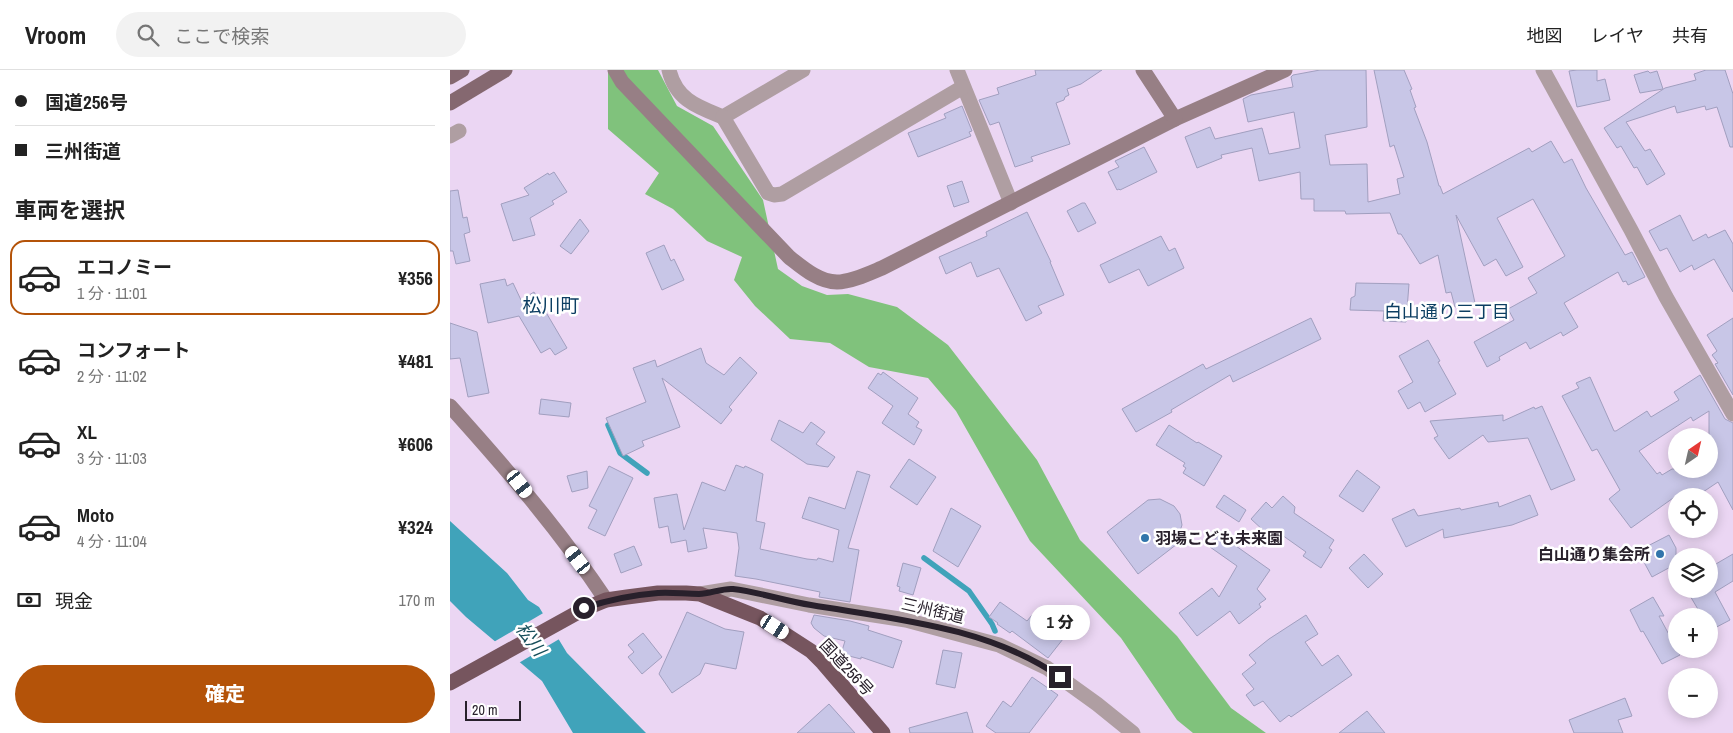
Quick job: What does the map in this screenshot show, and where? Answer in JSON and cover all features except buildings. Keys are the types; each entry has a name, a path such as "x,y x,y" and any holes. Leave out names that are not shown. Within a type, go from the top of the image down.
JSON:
{"highway":[{"name":"国道256号","path":"454,681 584,608 606,600 658,592 700,594 760,618 811,651 883,733"}],"main road":[{"path":"450,77 462,70"},
{"path":"450,103 505,70"}],"street":[{"path":"615,70 622,82 789,257 813,275 837,282 860,277 882,268 1175,119 1285,70"},
{"path":"669,70 672,83 692,105 723,117 768,193 774,195 782,194 964,87"},
{"path":"723,117 803,70"},
{"path":"957,70 1011,203"},
{"path":"1144,70 1175,119"},
{"path":"1543,70 1632,230 1666,298 1733,414"},
{"path":"450,406 520,484 606,600"},
{"name":"三州街道","path":"700,594 731,588 808,605 906,620 999,645 1047,668 1133,733"}],"green space":[{"path":"608,70 658,70 677,106 713,126 763,200 778,269 802,286 827,295 848,294 897,307 948,345 1037,460 1080,540 1177,636 1231,708 1266,733 1193,733 1177,720 1121,638 1030,541 956,411 928,378 869,367 830,343 790,339 755,306 734,280 742,257 707,241 673,209 645,194 659,173 608,129"}],"water":[{"name":"松川","path":"450,521 507,573 528,600 539,607 567,653 646,733 573,733 542,681 466,617 450,601"}],"pier":[{"path":"545,612 561,638 517,664 492,643"}],"waterway":[{"path":"608,425 620,453 647,473"},
{"path":"924,558 969,591 995,631"}],"place":[{"name":"羽場こども未来園","path":"1145,538"},
{"name":"白山通り集会所","path":"1660,554"}],"district":[{"name":"松川町","path":"551,305"},
{"name":"白山通り三丁目","path":"1447,311"}],"route":[{"path":"584,608 606,600 658,592 700,594 731,588 808,605 906,620 977,638 1014,651 1060,677"}]}
